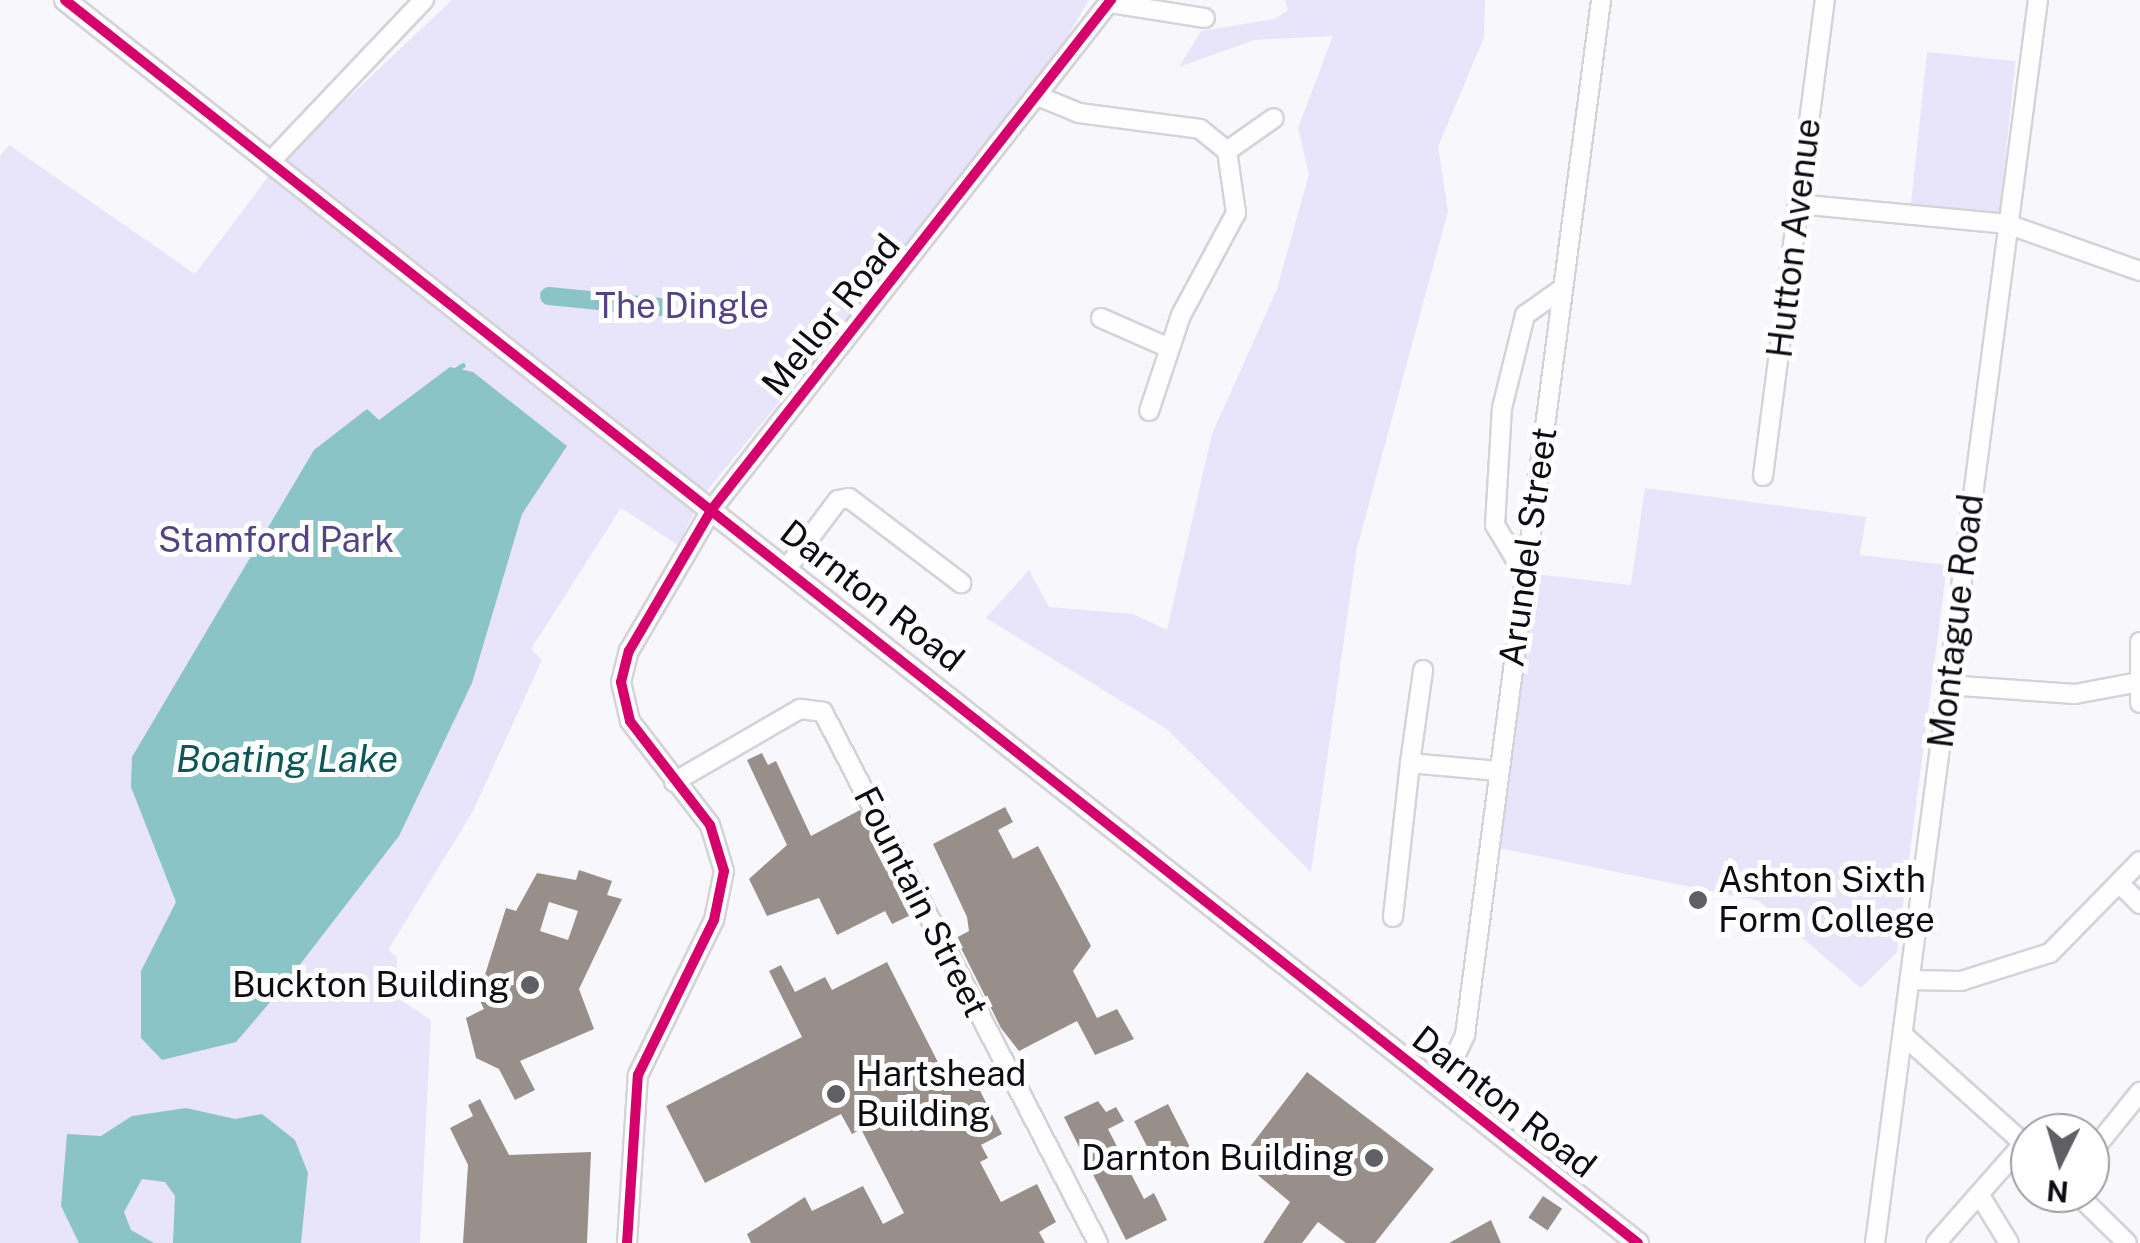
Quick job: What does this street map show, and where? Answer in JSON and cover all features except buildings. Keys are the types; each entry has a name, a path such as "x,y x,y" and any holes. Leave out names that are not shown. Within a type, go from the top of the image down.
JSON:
{"street":[{"name":"Darnton Road","path":"66,0 712,509 790,564 1638,1243"},
{"path":"270,162 424,0"},
{"name":"Arundel Street","path":"1440,1088 1465,1035 1601,0"},
{"name":"Hutton Avenue","path":"1763,476 1825,0"},
{"name":"Montague Road","path":"1875,1243 2038,0"},
{"path":"1111,1 1205,18"},
{"name":"Mellor Road","path":"674,782 630,721 621,682 629,650 712,509 1040,97 1111,1"},
{"path":"1040,97 1080,113 1200,129 1227,152 1236,213 1167,347 1148,411"},
{"path":"1227,152 1274,118"},
{"path":"1798,204 2007,224 2140,270"},
{"path":"1524,573 1495,524 1502,408 1525,316 1562,288"},
{"path":"1101,318 1167,347"},
{"path":"790,564 838,500 850,498 961,584"},
{"path":"2140,642 2140,704"},
{"path":"1393,917 1423,670"},
{"path":"1947,685 2023,695 2137,683"},
{"name":"Fountain Street","path":"674,782 800,709 823,712 1098,1243"},
{"path":"1410,763 1498,770"},
{"path":"627,1243 638,1075 714,920 724,871 710,825 674,782"},
{"path":"1910,980 1960,981 2050,954 2140,861"},
{"path":"2118,883 2140,904"},
{"path":"1902,1035 2010,1131"},
{"path":"2110,1129 2140,1092"},
{"path":"1936,1243 2010,1163"},
{"path":"1979,1194 2009,1243"},
{"path":"2096,1213 2127,1243"}],"green space":[{"name":"Stamford Park","path":"452,0 1089,0 1044,76 702,497 678,545 621,508 531,649 542,660 472,813 388,950 397,957 396,997 431,1020 420,1243 0,1243 0,156 9,145 195,274 277,165"},
{"path":"1285,0 1485,0 1484,37 1438,147 1448,211 1357,548 1311,872 1167,729 986,618 1029,570 1049,607 1133,614 1167,630 1212,434 1277,289 1309,174 1298,128 1333,36 1254,40 1179,67 1201,31 1275,19 1288,10"},
{"path":"1927,52 2016,61 1999,221 1910,212"},
{"path":"1645,488 1866,517 1860,555 1947,565 1897,952 1861,988 1759,901 1499,848 1535,574 1631,585"}],"water":[{"name":"Boating Lake","path":"450,367 473,372 567,446 522,514 472,683 399,836 278,993 236,1042 162,1060 141,1038 141,971 176,902 131,787 132,757 314,450 367,409 379,420"},
{"path":"186,1108 235,1119 262,1114 295,1140 308,1173 301,1243 173,1243 175,1196 165,1182 142,1179 124,1212 131,1230 154,1243 79,1243 61,1206 67,1134 101,1136 132,1116"}],"waterway":[{"path":"549,296 659,307"},
{"path":"455,370 463,365"}],"cycle path":[{"path":"65,0 1638,1243"},
{"path":"627,1243 638,1075 714,920 724,871 710,825 630,721 621,682 629,651 712,509 1111,0"}],"place":[{"name":"Ashton Sixth Form College","path":"1698,900"},
{"name":"Buckton Building","path":"530,985"},
{"name":"Hartshead Building","path":"836,1094"},
{"name":"Darnton Building","path":"1374,1158"}],"park label":[{"name":"The Dingle","path":"682,306"}]}
